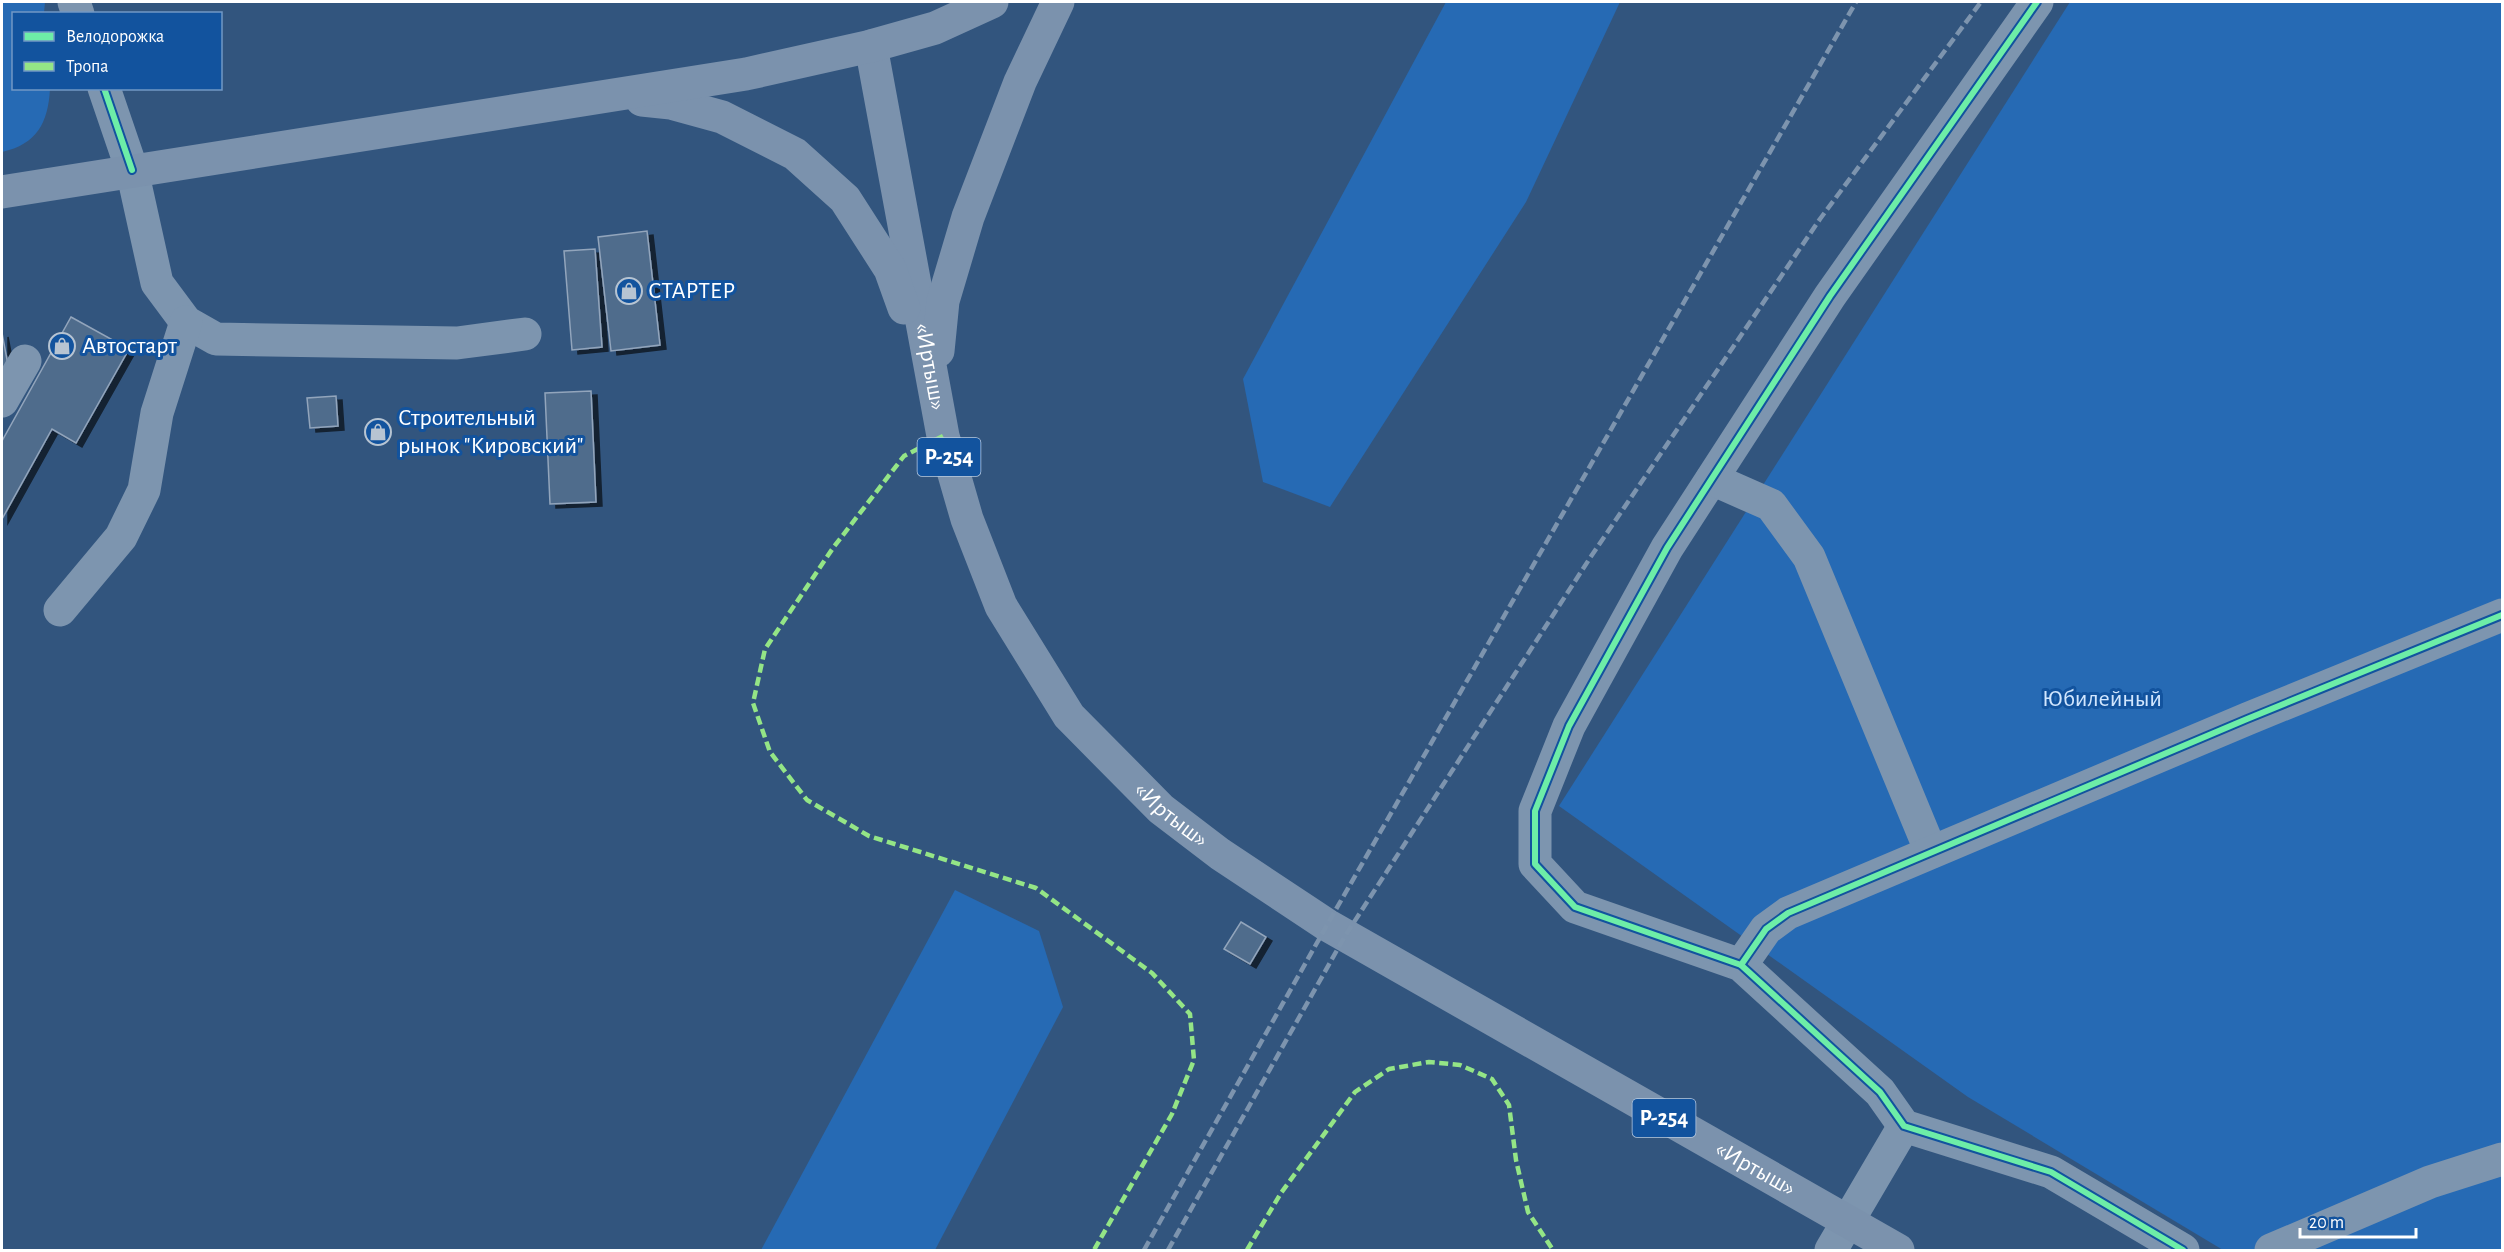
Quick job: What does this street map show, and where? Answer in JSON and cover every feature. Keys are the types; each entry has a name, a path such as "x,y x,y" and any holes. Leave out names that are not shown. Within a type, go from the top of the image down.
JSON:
{"main road":[{"path":"2,192 746,74 871,46 935,28 992,2"},
{"path":"933,388 943,301 968,217 1020,82 1058,2"},
{"name":"«Иртыш»","path":"871,46 933,388 943,436 967,519 1001,606 1069,716 1161,809 1220,854 1327,925 1839,1237 1898,1251"},
{"path":"610,96 671,104 722,117 795,154 844,199 890,269 933,388"}],"street":[{"path":"2037,2 1830,296 1667,548 1569,726 1535,811 1535,864 1575,907 1741,965 1880,1092 1904,1126 2051,1172 2183,1251"},
{"path":"105,90 132,170 158,283 186,322 216,339 457,343 525,334"},
{"path":"60,610 121,537 144,490 158,413 186,322"},
{"path":"1712,479 1771,505 1809,557 1931,852"},
{"path":"1741,965 1766,928 1788,913 2247,718 2502,615"},
{"path":"1839,1237 1904,1126"},
{"path":"2271,1251 2430,1182 2502,1159"}],"green space":[{"path":"2,2 45,2 44,12 12,12 12,90 50,90 47,112 32,138 24,144 2,152"},
{"path":"1446,2 1620,2 1526,202 1330,507 1263,482 1243,379"},
{"name":"Юбилейный","path":"2070,2 2502,2 2502,1250 2223,1250 1968,1097 1559,806"},
{"path":"955,890 1039,931 1063,1007 935,1250 761,1250"}],"building":[{"name":"СТАРТЕР","path":"647,231 660,345 611,351 598,237"},
{"path":"595,249 602,347 572,350 564,251"},
{"path":"71,317 129,349 76,443 52,429 2,519 2,441"},
{"path":"2,333 9,370 2,371"},
{"path":"591,391 596,502 550,504 545,393"},
{"path":"336,396 338,426 310,428 307,398"},
{"path":"1241,922 1266,937 1250,964 1224,949"}],"railway":[{"path":"1144,1250 1327,925 1856,2"},
{"path":"1168,1250 1345,936 1590,558 1820,219 1981,2"}],"marked path":[{"path":"943,436 904,456 833,548 765,649 753,703 770,752 807,800 869,836 1036,888 1152,973 1190,1014 1194,1060 1172,1114 1094,1250"},
{"path":"1247,1250 1281,1193 1355,1092 1389,1069 1429,1062 1460,1065 1492,1079 1509,1105 1516,1160 1528,1212 1553,1250"}],"cycle path":[{"path":"2037,2 1830,296 1667,548 1569,726 1535,811 1535,864 1575,907 1741,965 1880,1092 1904,1126 2051,1172 2183,1250"},
{"path":"105,90 132,170"},
{"path":"1741,965 1766,929 1788,913 2247,719 2502,615"}],"place":[{"name":"СТАРТЕР","path":"629,291"},
{"name":"Автостарт","path":"62,346"},
{"name":"Строительный рынок \"Кировский\"","path":"378,432"}]}
